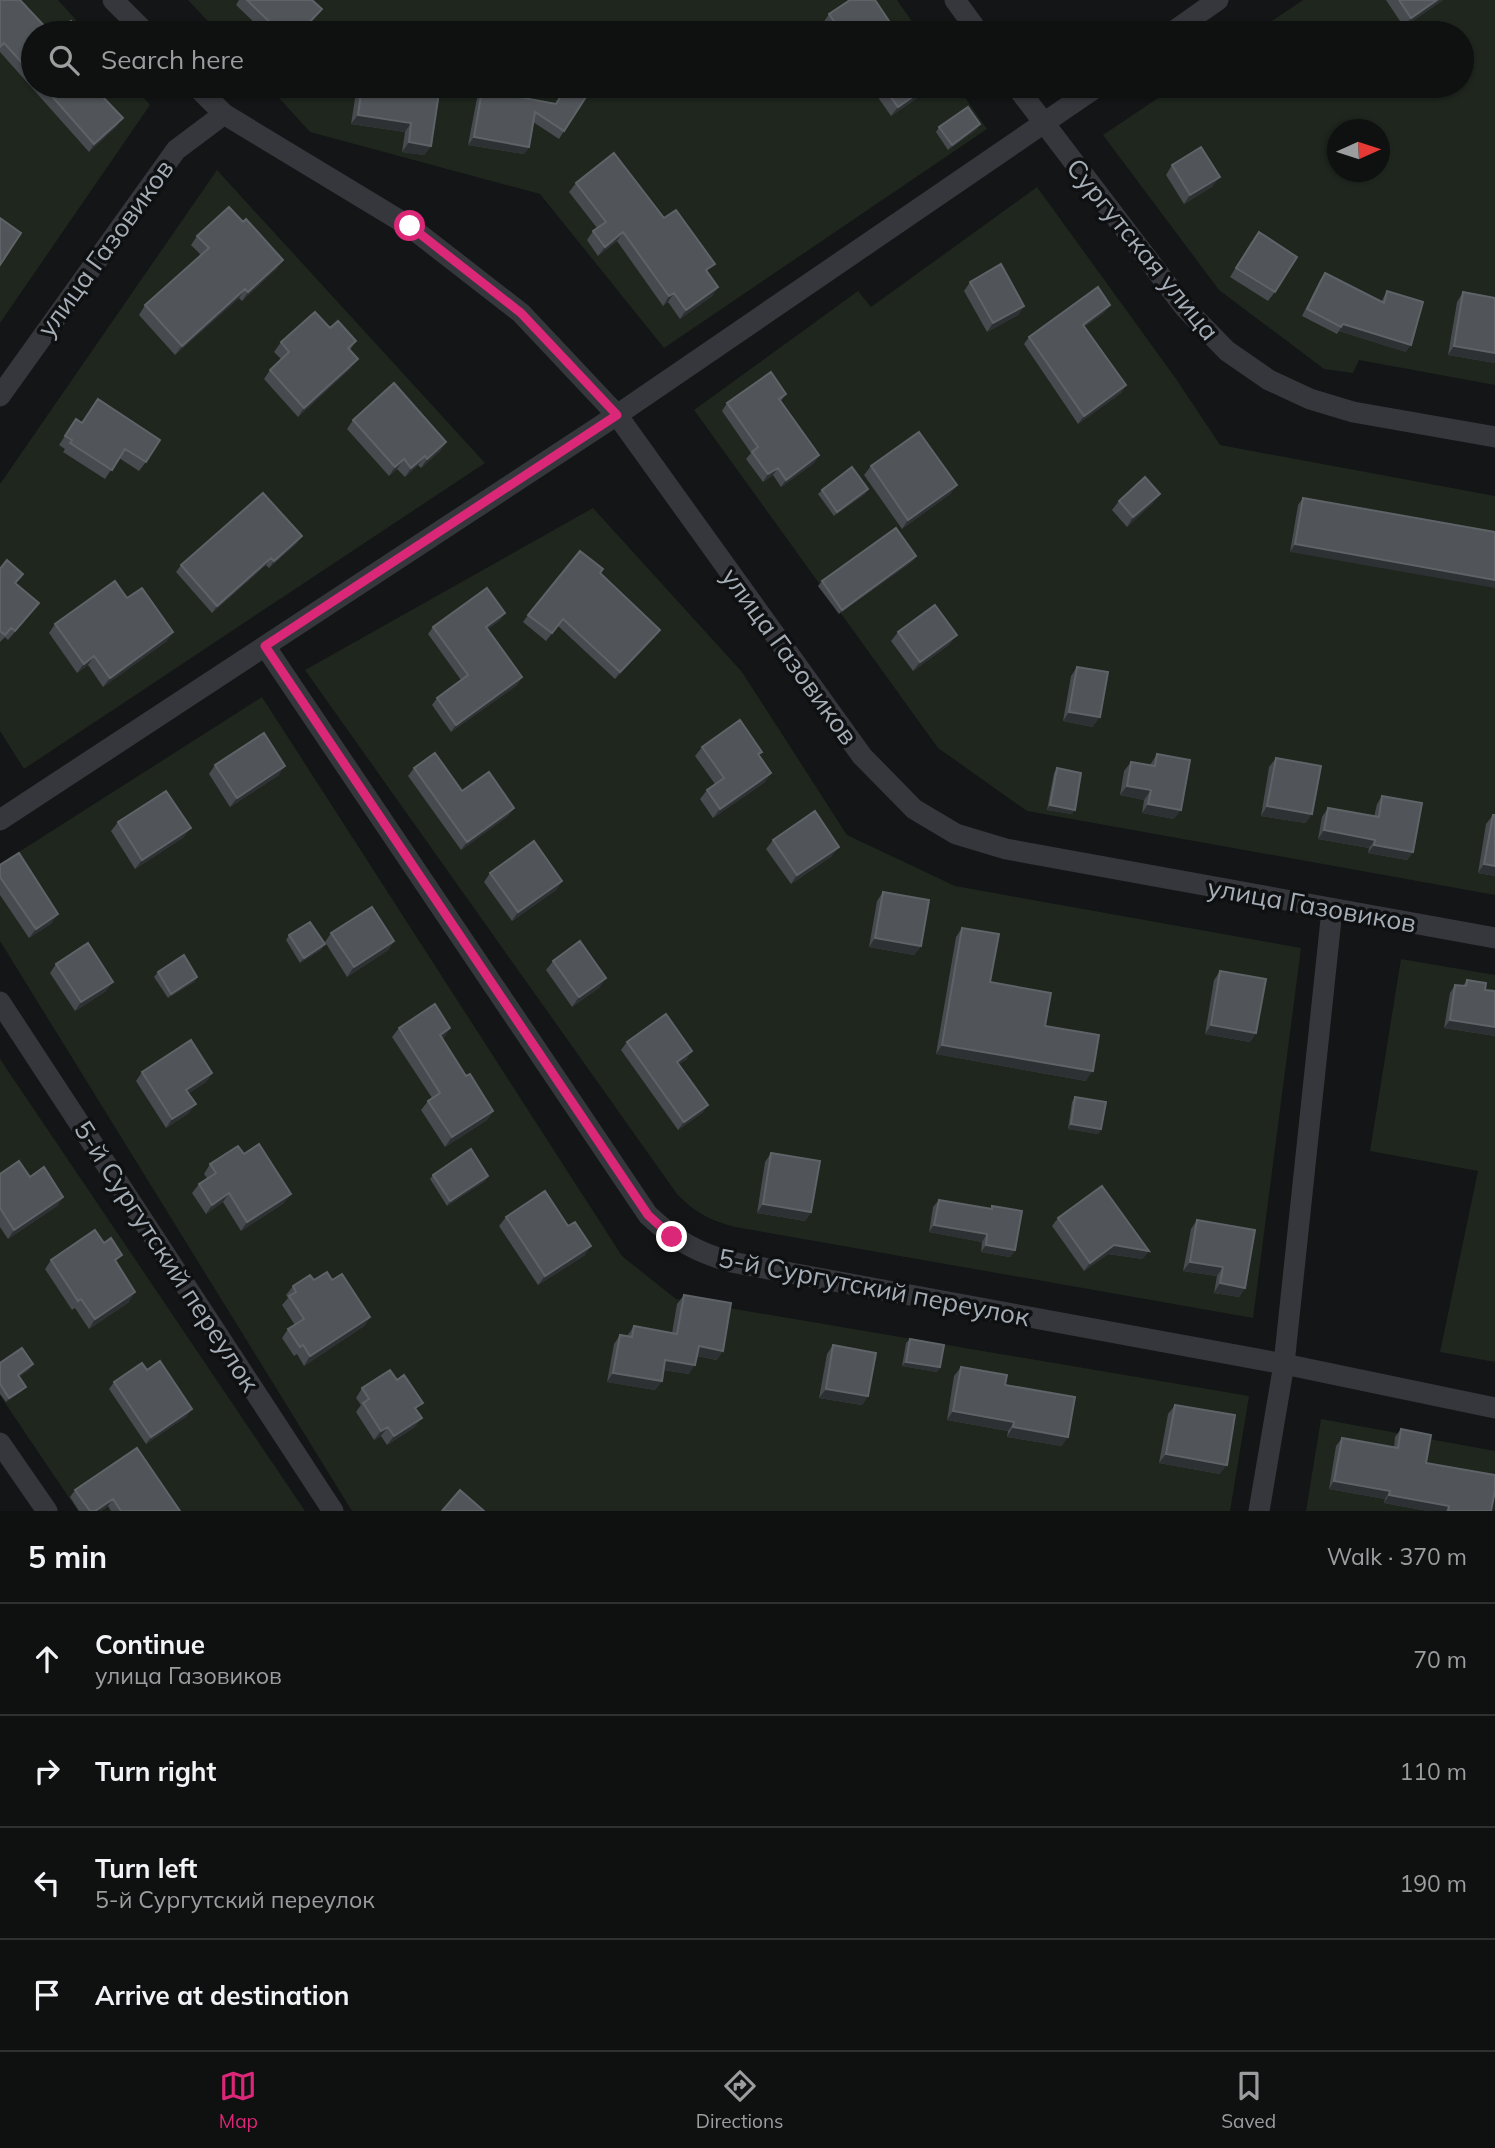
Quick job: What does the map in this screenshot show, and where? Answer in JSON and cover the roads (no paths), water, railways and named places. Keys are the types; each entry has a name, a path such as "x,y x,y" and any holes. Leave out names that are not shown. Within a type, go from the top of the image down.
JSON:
{"street":[{"path":"113,0 134,21"},
{"path":"955,0 970,21"},
{"path":"1188,21 1218,0"},
{"name":"улица Газовиков","path":"208,98 224,114 410,226 521,313 617,415 862,757 914,809 956,834 1006,849 1495,938"},
{"name":"Сургутская улица","path":"1025,98 1185,308 1227,351 1269,380 1310,399 1353,412 1495,438"},
{"path":"0,820 617,415 1081,98"},
{"name":"улица Газовиков","path":"0,396 176,150 224,114"},
{"name":"5-й Сургутский переулок","path":"265,646 648,1215 672,1237 701,1253 731,1262 1284,1364 1495,1408"},
{"path":"1259,1511 1284,1364 1332,910"},
{"name":"5-й Сургутский переулок","path":"0,1002 333,1511"},
{"path":"0,1443 47,1511"}]}
